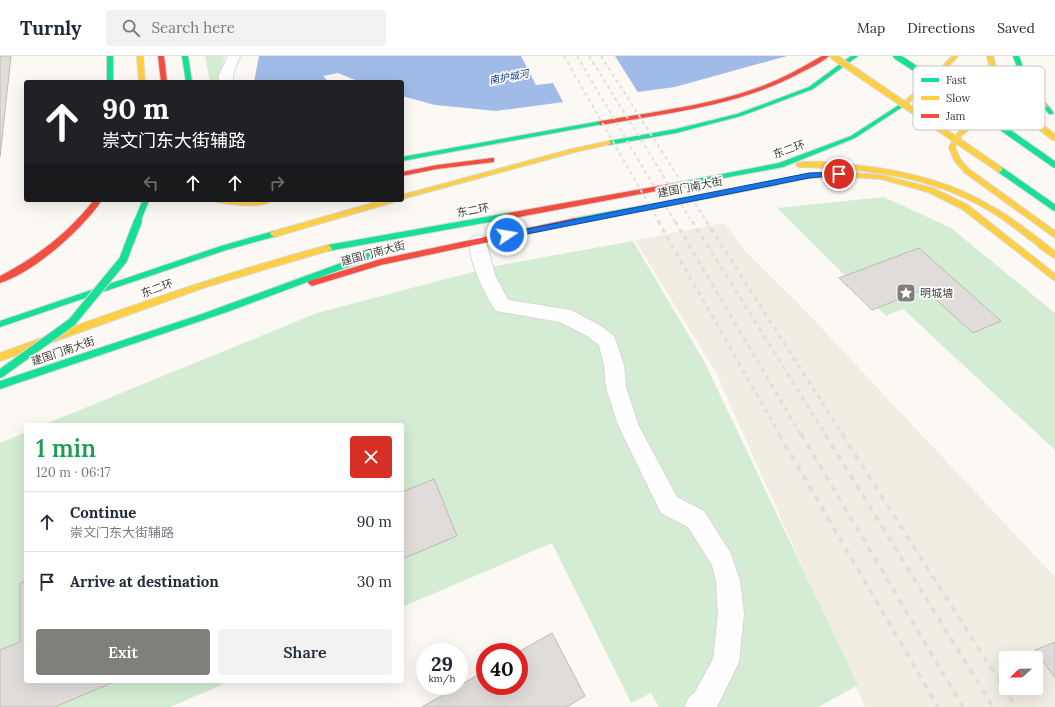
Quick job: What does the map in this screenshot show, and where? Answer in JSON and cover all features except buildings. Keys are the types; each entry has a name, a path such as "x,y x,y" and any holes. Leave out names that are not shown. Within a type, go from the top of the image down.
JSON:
{"main road":[{"path":"110,56 110,80"},
{"path":"140,56 142,80"},
{"path":"161,56 164,80"},
{"path":"185,56 189,80"},
{"path":"404,159 701,105 761,89 807,67 826,56"},
{"path":"833,56 913,111"},
{"path":"404,174 437,167 574,150 676,130 739,115 811,88 855,56"},
{"path":"896,56 913,67"},
{"name":"东二环","path":"946,66 955,56"},
{"path":"990,56 993,66"},
{"path":"1016,56 1020,66"},
{"name":"东二环","path":"0,357 199,286 275,261 340,245 475,232 781,166 853,136 894,111 913,96"},
{"path":"1045,106 1053,115"},
{"path":"941,130 1055,208"},
{"path":"964,130 959,134 952,147 957,160 967,171 1001,194 1055,235"},
{"path":"1005,130 1055,165"},
{"path":"1044,130 1055,138"},
{"path":"975,142 970,152 976,165 1001,194"},
{"path":"404,196 574,150"},
{"path":"781,166 829,163 860,165 892,169 936,183 981,203 1015,224 1055,255"},
{"name":"建国门南大街","path":"0,384 205,316 475,232 809,176 839,174 881,177 930,190 965,207 1055,278"},
{"path":"0,280 12,274 55,246 89,214 97,202"},
{"path":"0,374 72,322 123,260 145,202"},
{"path":"239,202 256,202"},
{"name":"东二环","path":"0,324 224,248 384,202"},
{"path":"414,242 475,232"},
{"path":"205,316 376,252 399,246"},
{"path":"82,286 224,248"}],"street":[{"path":"226,80 226,75 234,56"},
{"path":"475,232 480,259 491,291 502,306 564,315 594,331 607,341 614,365 616,387 628,425 669,504 696,519 722,560 728,580 731,614 726,662 705,702 699,707"}],"shaded area":[{"path":"724,223 744,250 797,302 1055,577 1055,707 865,707 716,373 635,240"}],"green space":[{"path":"205,56 225,56 218,80 210,80"},
{"path":"884,197 951,228 1055,313 1055,450 903,309 886,316 777,208"},
{"path":"633,241 704,361 858,685 818,707 659,707 651,693 631,703 552,543 404,606 404,423 48,423 317,313 495,266"},
{"path":"24,433 24,683 226,683 170,707 0,707 0,443"}],"water":[{"name":"南护城河","path":"259,56 787,56 675,87 496,111 435,105 404,97 404,80 355,80 338,73 323,76 327,80 254,80"}],"pier":[{"path":"521,56 615,56 639,94 564,104 553,83 536,85"}],"railway":[{"path":"564,56 659,222"},
{"path":"577,56 675,222"},
{"path":"589,56 692,222"},
{"path":"601,56 707,222"},
{"path":"658,221 780,435"},
{"path":"675,221 801,435"},
{"path":"692,221 826,435"},
{"path":"706,221 843,435"},
{"path":"779,434 938,707"},
{"path":"801,434 963,707"},
{"path":"825,434 993,707"},
{"path":"842,434 1016,707"}],"traffic: fast":[{"path":"110,56 110,80"},
{"path":"185,56 189,80"},
{"path":"609,143 676,131 739,115 811,88 855,56"},
{"path":"896,56 913,67"},
{"path":"1016,56 1020,66"},
{"path":"681,184 781,165 853,137 904,104"},
{"path":"1045,106 1051,113"},
{"path":"404,159 601,123"},
{"path":"1005,130 1055,165"},
{"path":"999,169 1055,208"},
{"path":"575,221 775,183"},
{"path":"0,374 72,322 123,260 145,202"},
{"path":"328,248 508,216"},
{"path":"0,324 224,248 274,234"},
{"path":"205,316 390,248"},
{"path":"0,385 224,310"}],"traffic: slow":[{"path":"140,56 142,80"},
{"path":"833,56 913,110"},
{"path":"946,66 955,56"},
{"path":"990,56 993,66"},
{"path":"904,104 913,97"},
{"path":"942,130 999,169"},
{"path":"965,130 959,134 952,147 957,160 967,171 1055,235"},
{"path":"1044,130 1055,138"},
{"path":"404,196 574,150 609,143"},
{"path":"799,165 849,166 874,169 898,173 945,186 990,208 1055,255"},
{"path":"775,183 809,176 839,174 881,177 930,190 965,207 1055,278"},
{"path":"239,202 256,202"},
{"path":"274,234 384,202"},
{"path":"0,357 245,271 328,248"}],"traffic: jam":[{"path":"161,56 164,80"},
{"path":"601,123 681,109 741,95 777,82 826,56"},
{"path":"404,174 437,167 492,160"},
{"path":"508,216 681,184"},
{"path":"0,280 42,256 78,225 96,202"},
{"path":"312,283 381,262 575,221"}],"place":[{"name":"明城墙","path":"906,293"}],"route":[{"path":"507,235 809,176 839,174"}]}
